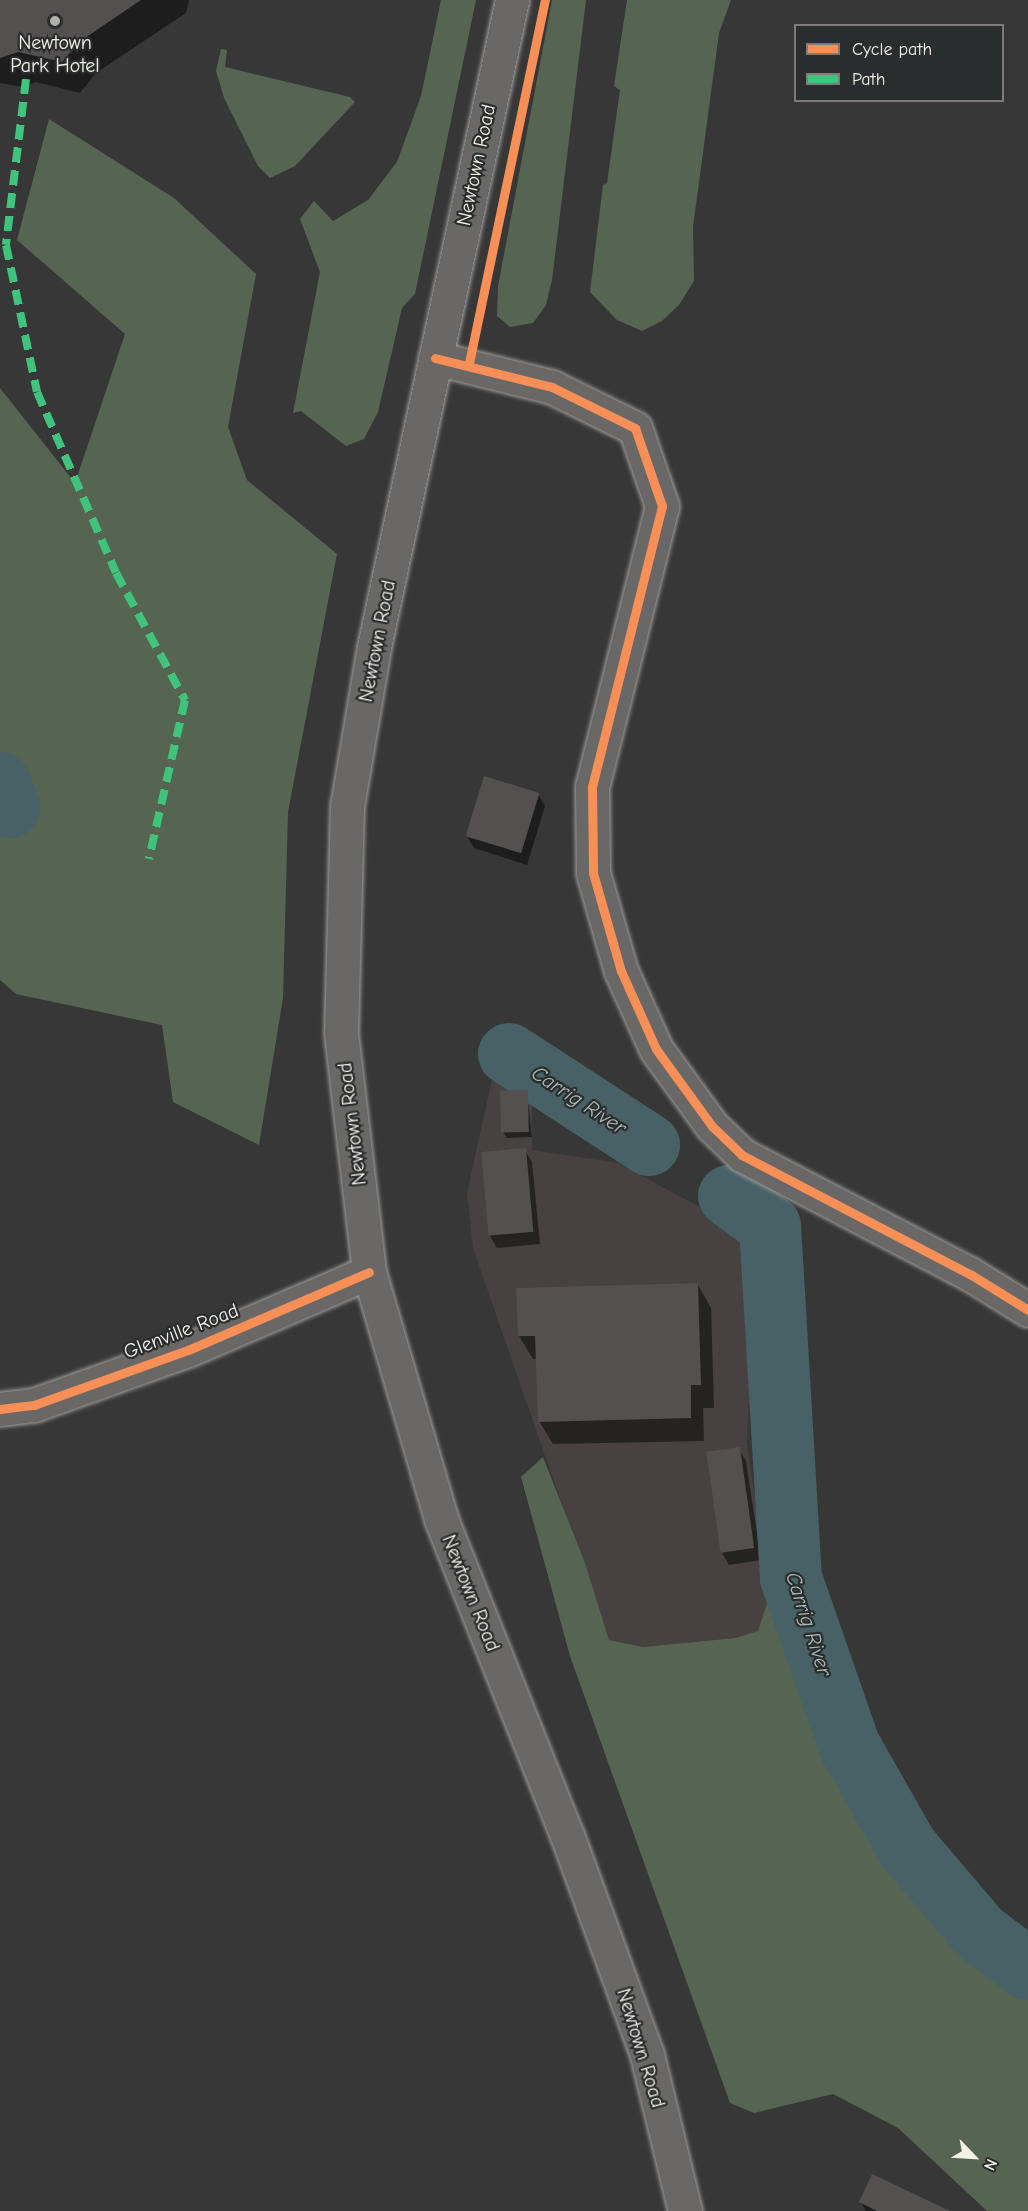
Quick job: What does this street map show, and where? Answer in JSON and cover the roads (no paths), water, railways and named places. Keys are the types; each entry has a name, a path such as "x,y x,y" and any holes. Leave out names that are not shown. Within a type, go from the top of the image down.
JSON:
{"main road":[{"name":"Newtown Road","path":"512,0 374,646 347,806 341,1033 369,1272 441,1520 567,1835 647,2055 685,2211"},
{"path":"435,358 552,387 635,428 662,506 592,787 593,873 621,972 656,1049 712,1126 742,1155 970,1275 1028,1310"},
{"name":"Glenville Road","path":"0,1409 33,1405 188,1350 369,1272"}],"waterway":[{"name":"Carrig River","path":"0,783 9,807"},
{"name":"Carrig River","path":"509,1054 649,1145"},
{"name":"Carrig River","path":"729,1196 770,1226 791,1578 849,1745 907,1847 979,1932 1028,1969"}],"place":[{"name":"Newtown Park Hotel","path":"55,21"}]}
